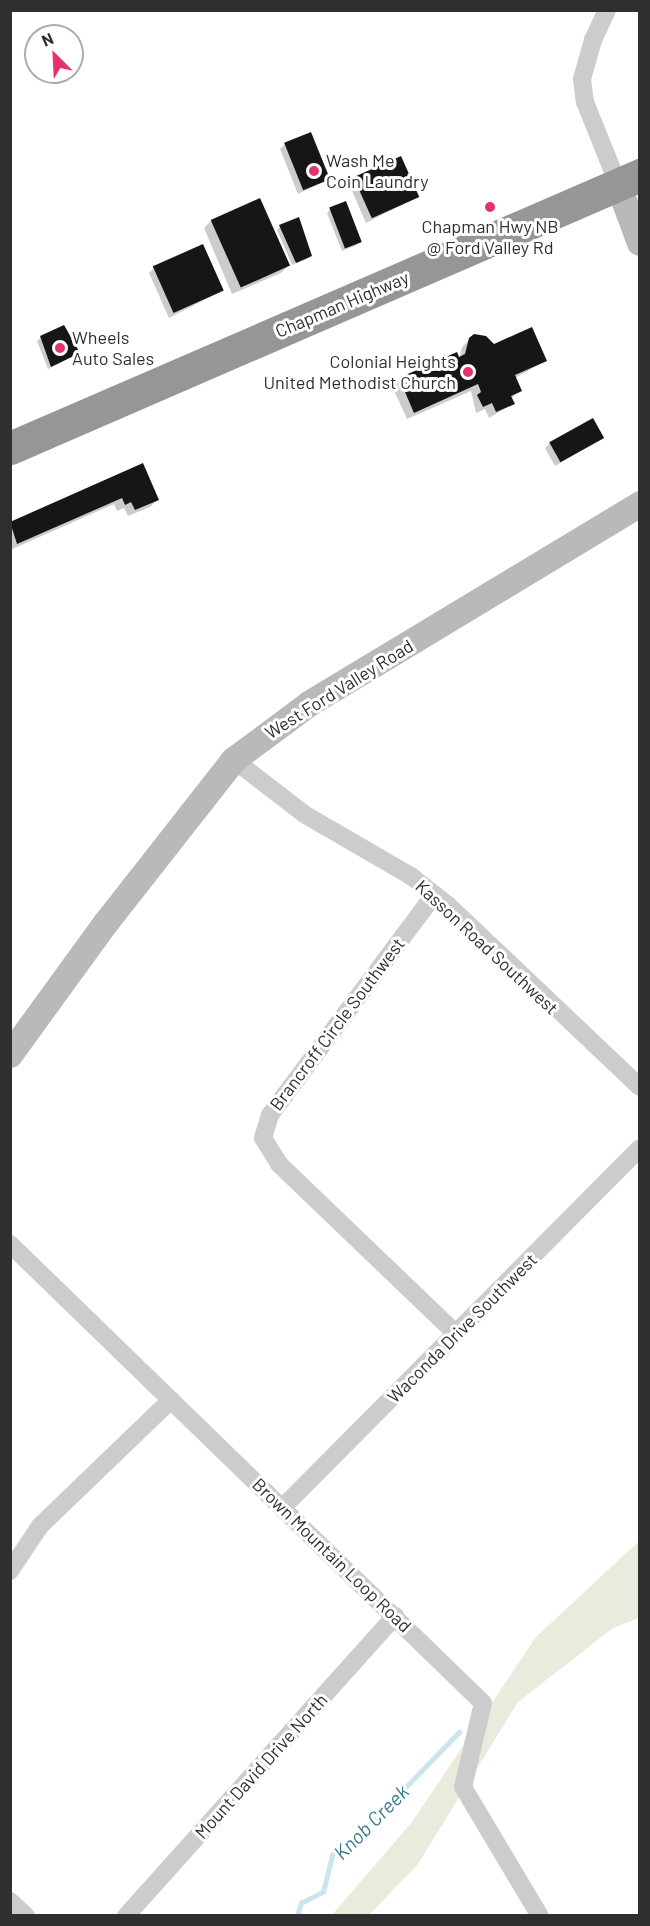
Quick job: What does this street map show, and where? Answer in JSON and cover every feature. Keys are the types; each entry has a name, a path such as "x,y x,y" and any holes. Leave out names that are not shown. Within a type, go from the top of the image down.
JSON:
{"highway":[{"name":"Chapman Highway","path":"10,448 629,180"}],"street":[{"path":"607,10 582,79 585,102 629,180 639,243"},
{"name":"West Ford Valley Road","path":"10,1055 133,887 234,760 309,704 639,504"},
{"name":"Kasson Road Southwest","path":"234,760 304,814 411,876 639,1087"},
{"name":"Brancroff Circle Southwest","path":"434,895 270,1114 263,1138 279,1164 456,1335"},
{"name":"Waconda Drive Southwest","path":"284,1507 639,1148"},
{"name":"Brown Mountain Loop Road","path":"10,1244 284,1507 483,1703 463,1787 540,1916"},
{"path":"10,1571 40,1526 171,1400"},
{"name":"Mount David Drive North","path":"126,1916 395,1616"},
{"path":"10,1901 26,1916"}],"shaded area":[{"path":"639,1541 639,1618 613,1628 518,1702 418,1864 369,1915 331,1916 412,1822 536,1637"}],"building":[{"path":"311,132 330,179 303,190 284,143"},
{"path":"401,156 419,197 372,218 353,177"},
{"path":"260,198 290,266 241,288 211,220"},
{"path":"346,201 362,242 345,249 329,207"},
{"path":"299,217 312,256 296,263 279,225"},
{"path":"203,244 224,291 173,313 153,266"},
{"name":"Wheels Auto Sales","path":"64,325 80,353 51,367 40,336"},
{"name":"Colonial Heights United Methodist Church","path":"532,327 547,361 515,375 522,391 511,396 515,404 496,412 492,403 483,407 477,395 481,392 478,384 414,413 399,378 457,352 459,357 465,354 469,338 474,334 486,336 494,344"},
{"path":"593,418 604,438 560,462 549,442"},
{"path":"143,463 159,500 135,510 131,502 125,505 122,498 17,544 10,522"}],"waterway":[{"name":"Knob Creek","path":"297,1916 301,1903 323,1892 332,1855 368,1826 459,1732"}],"place":[{"name":"Wash Me Coin Laundry","path":"314,171"},
{"name":"Chapman Hwy NB @ Ford Valley Rd","path":"490,207"},
{"name":"Wheels Auto Sales","path":"60,348"},
{"name":"Colonial Heights United Methodist Church","path":"468,372"}]}
